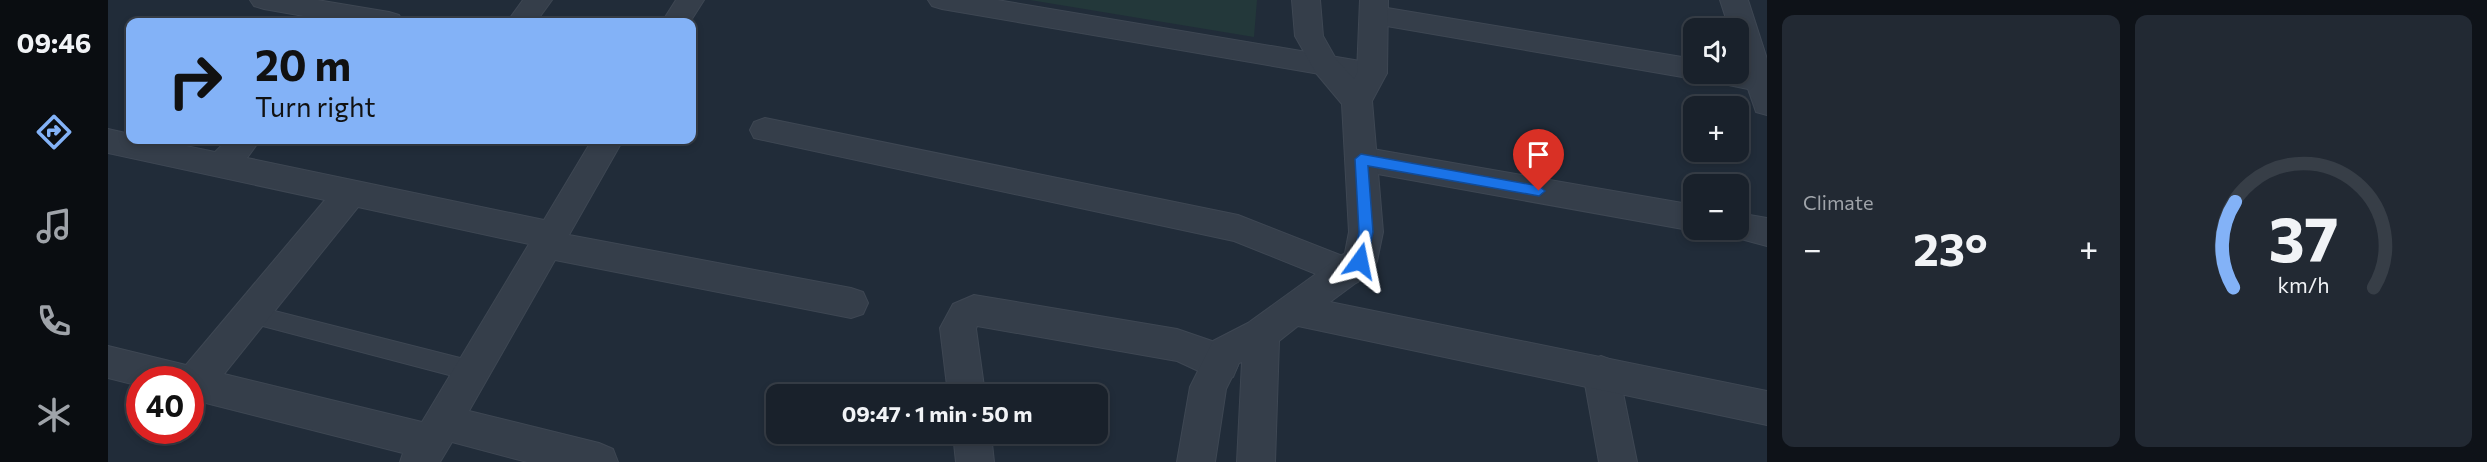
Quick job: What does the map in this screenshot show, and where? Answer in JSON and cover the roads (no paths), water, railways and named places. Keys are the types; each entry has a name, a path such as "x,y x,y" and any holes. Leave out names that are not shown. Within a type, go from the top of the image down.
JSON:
{"street":[{"path":"264,0 345,18"},
{"path":"524,18 538,0"},
{"path":"679,18 690,0"},
{"path":"942,0 1326,66 1365,87"},
{"path":"1306,0 1309,36 1326,66"},
{"path":"1734,0 1764,89"},
{"path":"1196,462 1208,387 1226,352 1261,334 1360,261 1366,232 1361,159 1365,87 1375,7 1683,67"},
{"path":"1749,84 1764,89"},
{"path":"765,130 1238,228 1346,272"},
{"path":"109,142 350,193 549,240 851,303"},
{"path":"222,165 241,144"},
{"path":"430,442 606,144"},
{"path":"1361,159 1683,216"},
{"path":"203,366 251,314 350,193"},
{"path":"1749,228 1767,231"},
{"path":"965,384 958,328 965,315 974,310 1177,345 1199,352 1220,365"},
{"path":"1293,310 1767,408"},
{"path":"1256,462 1261,334"},
{"path":"108,362 126,366"},
{"path":"1601,373 1618,462"},
{"path":"204,386 430,442 599,462"},
{"path":"973,444 975,462"}],"lane":[{"path":"251,314 472,371"}]}
